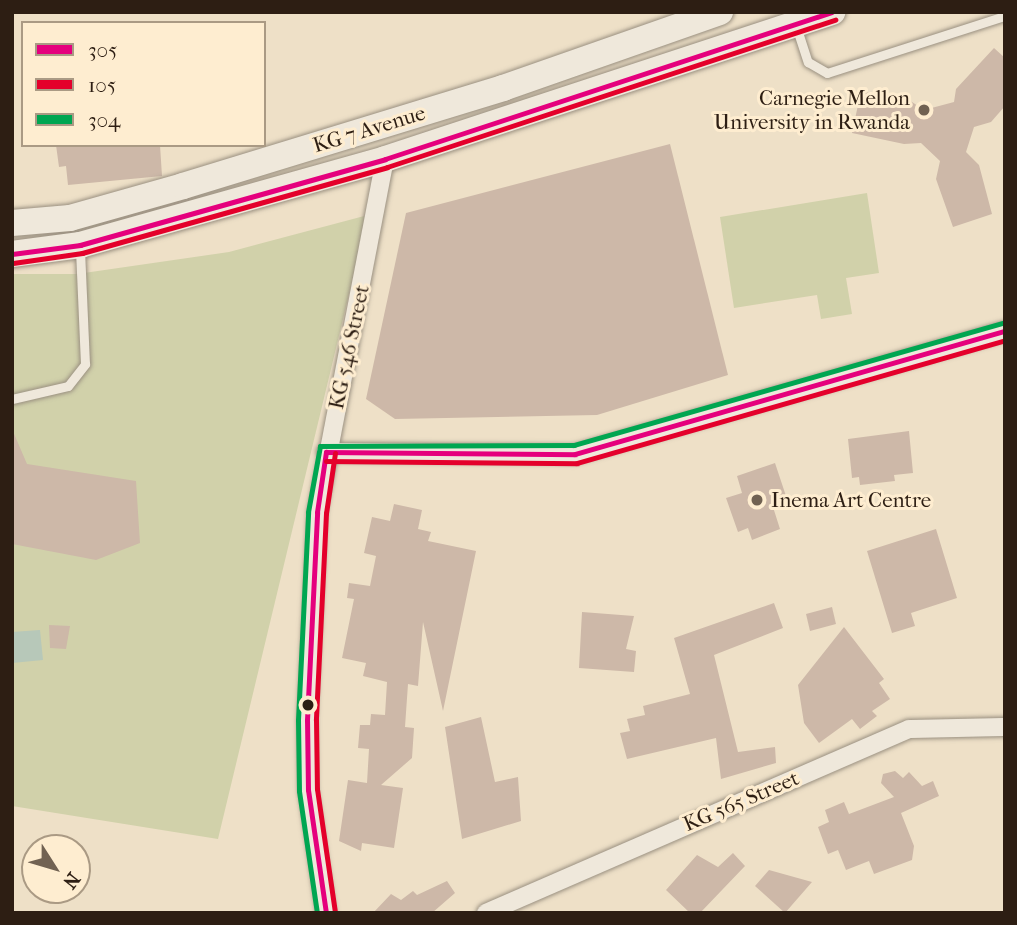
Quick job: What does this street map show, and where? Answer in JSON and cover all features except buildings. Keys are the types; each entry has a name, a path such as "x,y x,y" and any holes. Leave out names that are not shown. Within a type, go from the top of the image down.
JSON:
{"main road":[{"name":"KG 7 Avenue","path":"12,254 720,12"},
{"name":"KG 7 Avenue","path":"12,223 75,232 385,159 832,12"}],"street":[{"name":"KG 546 Street","path":"326,913 308,790 307,720 317,512 326,452 385,159"},
{"path":"326,452 575,454 1005,331"},
{"name":"KG 565 Street","path":"486,913 909,729 1005,727"}],"lane":[{"path":"796,24 808,62 827,73 1005,16"},
{"path":"12,399 68,386 85,364 75,232"}],"green space":[{"path":"867,193 879,273 846,278 852,314 821,319 817,295 734,308 720,217"},
{"path":"368,215 218,839 12,806 12,274 77,274 229,252"}],"shaded area":[{"path":"40,630 43,660 12,663 12,632"}],"transit line":[{"name":"305","path":"12,254 80,245 385,159 831,12"},
{"name":"105","path":"13,263 82,253 387,167 835,20"},
{"name":"304","path":"317,913 299,791 298,720 308,512 320,446 574,445 1003,323"},
{"name":"305","path":"326,452 575,454 1005,331"},
{"name":"105","path":"326,461 577,463 1005,340"},
{"name":"305","path":"326,452 317,512 307,720 308,790 326,913"},
{"name":"105","path":"335,453 326,513 316,720 317,789 335,912"}],"place":[{"name":"Carnegie Mellon University in Rwanda","path":"924,110"},
{"name":"Inema Art Centre","path":"757,500"}]}
